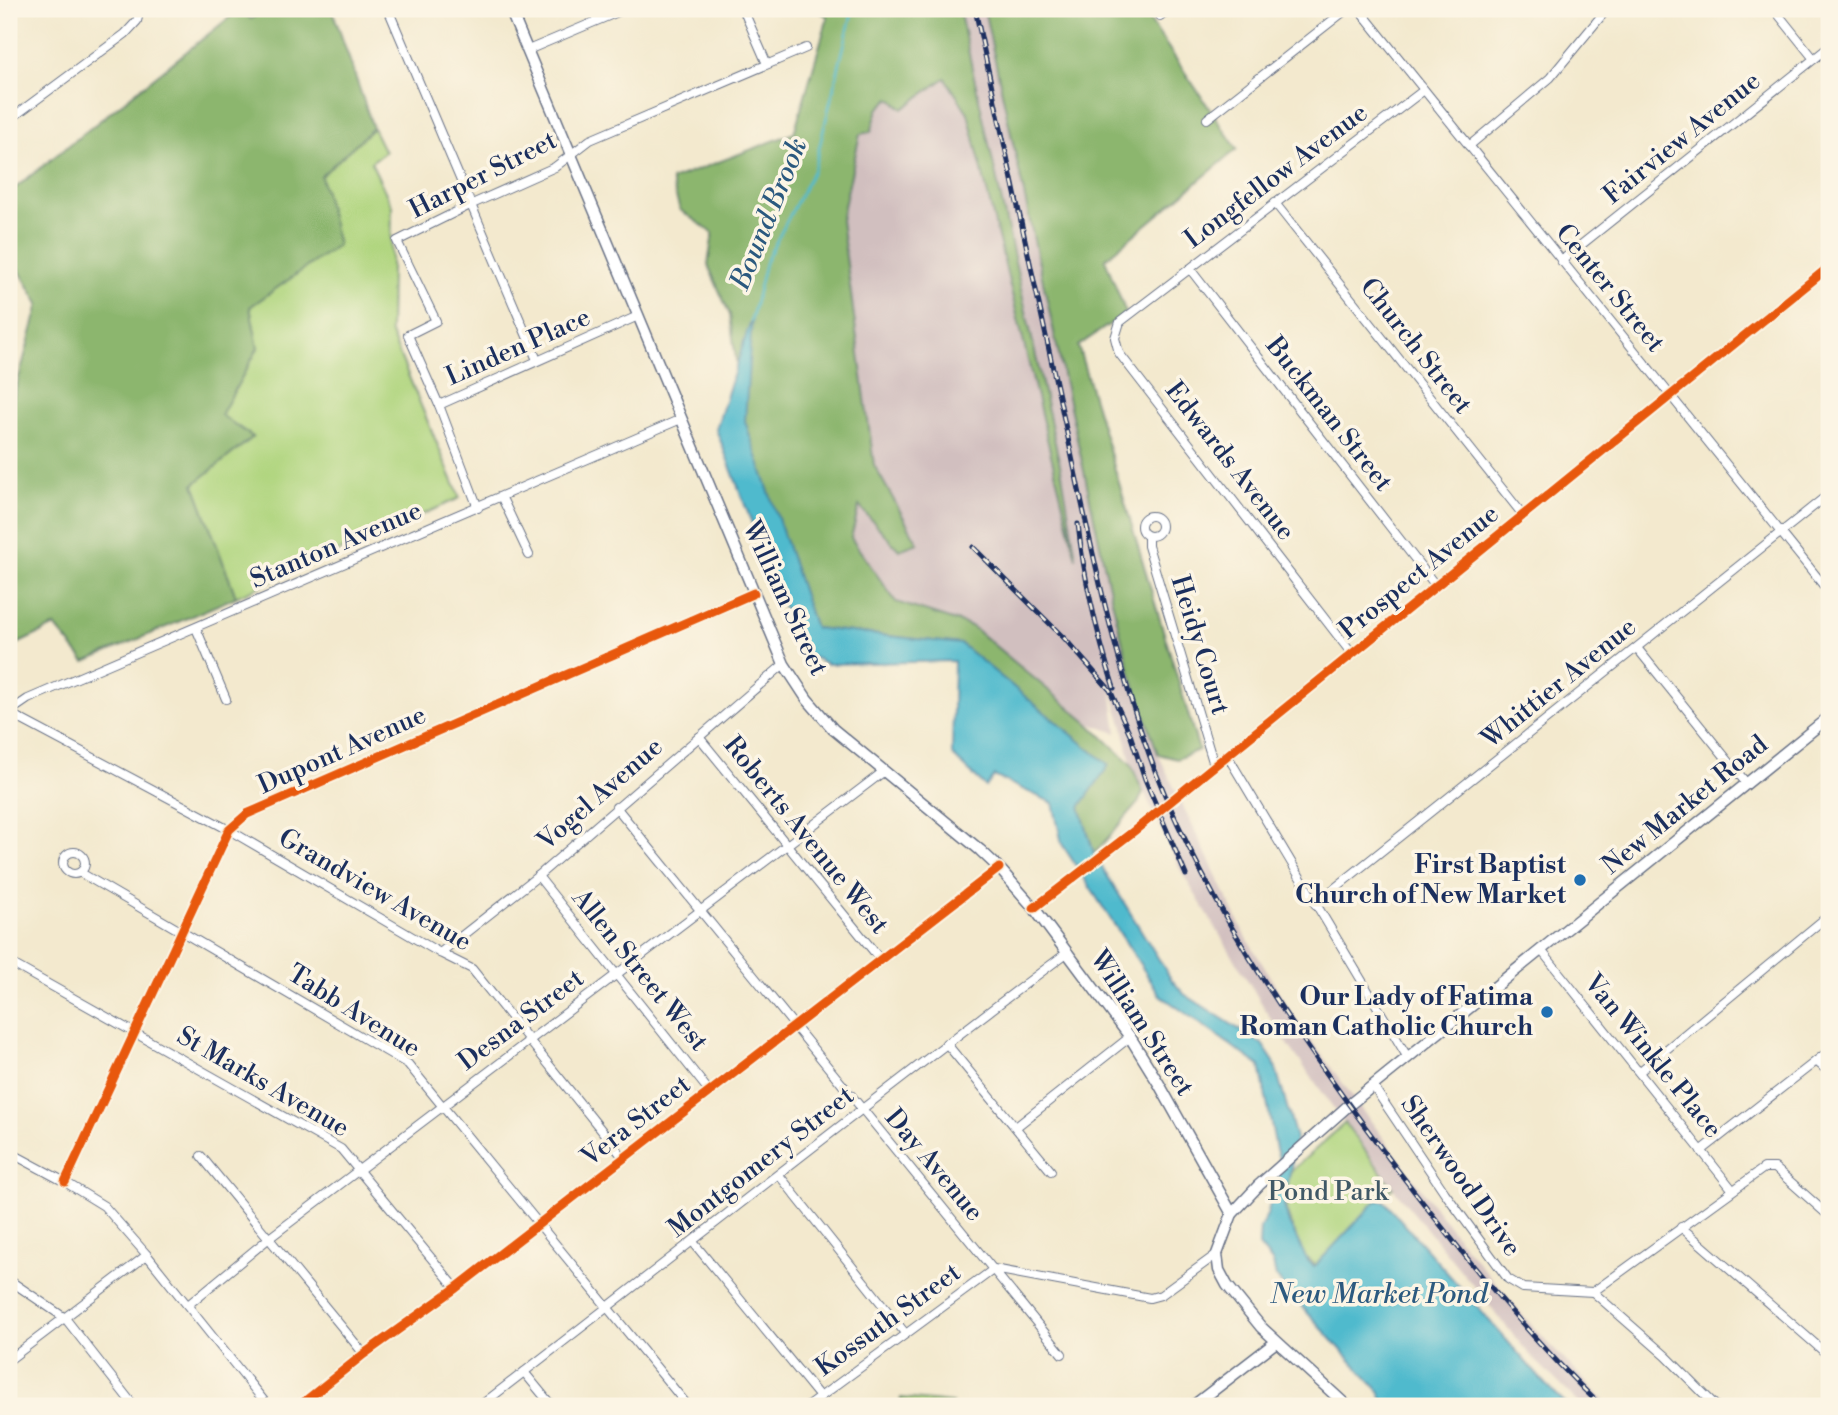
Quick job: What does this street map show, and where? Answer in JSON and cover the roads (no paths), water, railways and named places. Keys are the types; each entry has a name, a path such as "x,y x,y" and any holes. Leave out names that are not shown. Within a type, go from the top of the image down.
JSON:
{"main road":[{"name":"William Street","path":"510,9 784,664 807,699 833,729 999,868 1034,908 1130,1037 1232,1214"},
{"name":"New Market Road","path":"1232,1214 1278,1167 1373,1086 1829,717"},
{"path":"1232,1214 1217,1254 1219,1270 1227,1285 1276,1342 1347,1406"},
{"path":"1193,1406 1276,1342"}],"street":[{"path":"9,120 125,34 136,21 140,9"},
{"path":"388,9 537,360"},
{"path":"528,50 625,9"},
{"path":"743,9 766,64"},
{"path":"1160,16 1170,9"},
{"path":"1207,119 1347,9"},
{"path":"1469,146 1549,78 1607,9"},
{"path":"1774,9 1814,59"},
{"name":"Center Street","path":"1364,10 1424,90 1829,592"},
{"name":"Fairview Avenue","path":"1561,261 1829,47"},
{"name":"Harper Street","path":"439,405 408,335 436,321 397,241 555,167 590,140 806,48"},
{"name":"Longfellow Avenue","path":"1153,296 1424,90"},
{"name":"Church Street","path":"1275,203 1523,515"},
{"name":"Prospect Avenue","path":"1034,908 1829,267"},
{"name":"Buckman Street","path":"1190,269 1436,586"},
{"name":"Edwards Avenue","path":"1153,296 1120,322 1115,338 1119,353 1352,654"},
{"name":"Linden Place","path":"478,508 439,405 638,316"},
{"name":"Stanton Avenue","path":"9,712 28,699 681,419"},
{"name":"Whittier Avenue","path":"1315,904 1829,494"},
{"path":"502,498 529,555"},
{"name":"Heidy Court","path":"1148,536 1148,546 1214,765"},
{"name":"Dupont Avenue","path":"65,1182 229,830 247,814 754,593"},
{"path":"196,628 226,699"},
{"path":"1637,648 1747,784"},
{"name":"Vogel Avenue","path":"440,953 538,876 784,664"},
{"name":"Grandview Avenue","path":"9,712 229,830 472,969 623,1157"},
{"name":"Roberts Avenue West","path":"699,737 880,959"},
{"path":"1227,755 1408,1058"},
{"name":"Desna Street","path":"188,1305 268,1238 883,772"},
{"name":"Day Avenue","path":"615,807 1062,1354"},
{"name":"Vera Street","path":"299,1406 364,1354 456,1288 999,868"},
{"name":"Tabb Avenue","path":"80,873 408,1064 688,1406"},
{"name":"Allen Street West","path":"538,876 709,1091"},
{"path":"1639,1072 1829,915"},
{"name":"Van Winkle Place","path":"1541,950 1732,1189"},
{"name":"Montgomery Street","path":"480,1406 946,1043 1068,952"},
{"name":"St Marks Avenue","path":"9,962 341,1149 456,1288"},
{"path":"1016,1127 1130,1037"},
{"path":"946,1043 1051,1171"},
{"path":"1702,1151 1829,1051"},
{"path":"1816,1061 1829,1072"},
{"name":"Sherwood Drive","path":"1373,1086 1508,1279 1523,1288 1593,1293"},
{"path":"9,1152 104,1206 147,1255 268,1406"},
{"path":"201,1156 364,1354"},
{"path":"1716,1406 1667,1356 1593,1293 1763,1168 1775,1168 1829,1216"},
{"path":"779,1175 905,1333"},
{"path":"1681,1227 1829,1356"},
{"path":"693,1242 820,1397"},
{"path":"994,1269 1156,1297 1217,1254"},
{"path":"9,1360 147,1255"},
{"name":"Kossuth Street","path":"808,1406 994,1269"},
{"path":"9,1280 65,1318 134,1406"},
{"path":"524,1372 552,1406"}],"water":[{"name":"New Market Pond","path":"752,317 745,421 815,628 961,644 1109,765 1080,807 1094,854 1171,979 1184,994 1262,1044 1274,1062 1296,1138 1284,1205 1289,1223 1307,1260 1316,1265 1376,1201 1384,1201 1546,1385 1569,1406 1385,1406 1380,1392 1284,1287 1276,1276 1273,1263 1259,1246 1260,1228 1267,1215 1281,1164 1260,1066 1160,995 1062,844 1053,803 994,776 986,787 952,755 954,661 828,664 801,652 716,429"}],"waterway":[{"name":"Bound Brook","path":"751,321 765,263 814,169 853,9"}],"railway":[{"path":"975,9 1104,600 1141,730 1179,826 1204,878 1262,978 1361,1122 1494,1291 1546,1350 1601,1406"},
{"path":"1078,524 1092,607 1114,688"},
{"path":"973,547 1065,639 1110,690 1186,875"}],"place":[{"name":"First Baptist Church of New Market","path":"1580,880"},
{"name":"Our Lady of Fatima Roman Catholic Church","path":"1547,1012"}],"park label":[{"name":"Pond Park","path":"1328,1192"}]}
